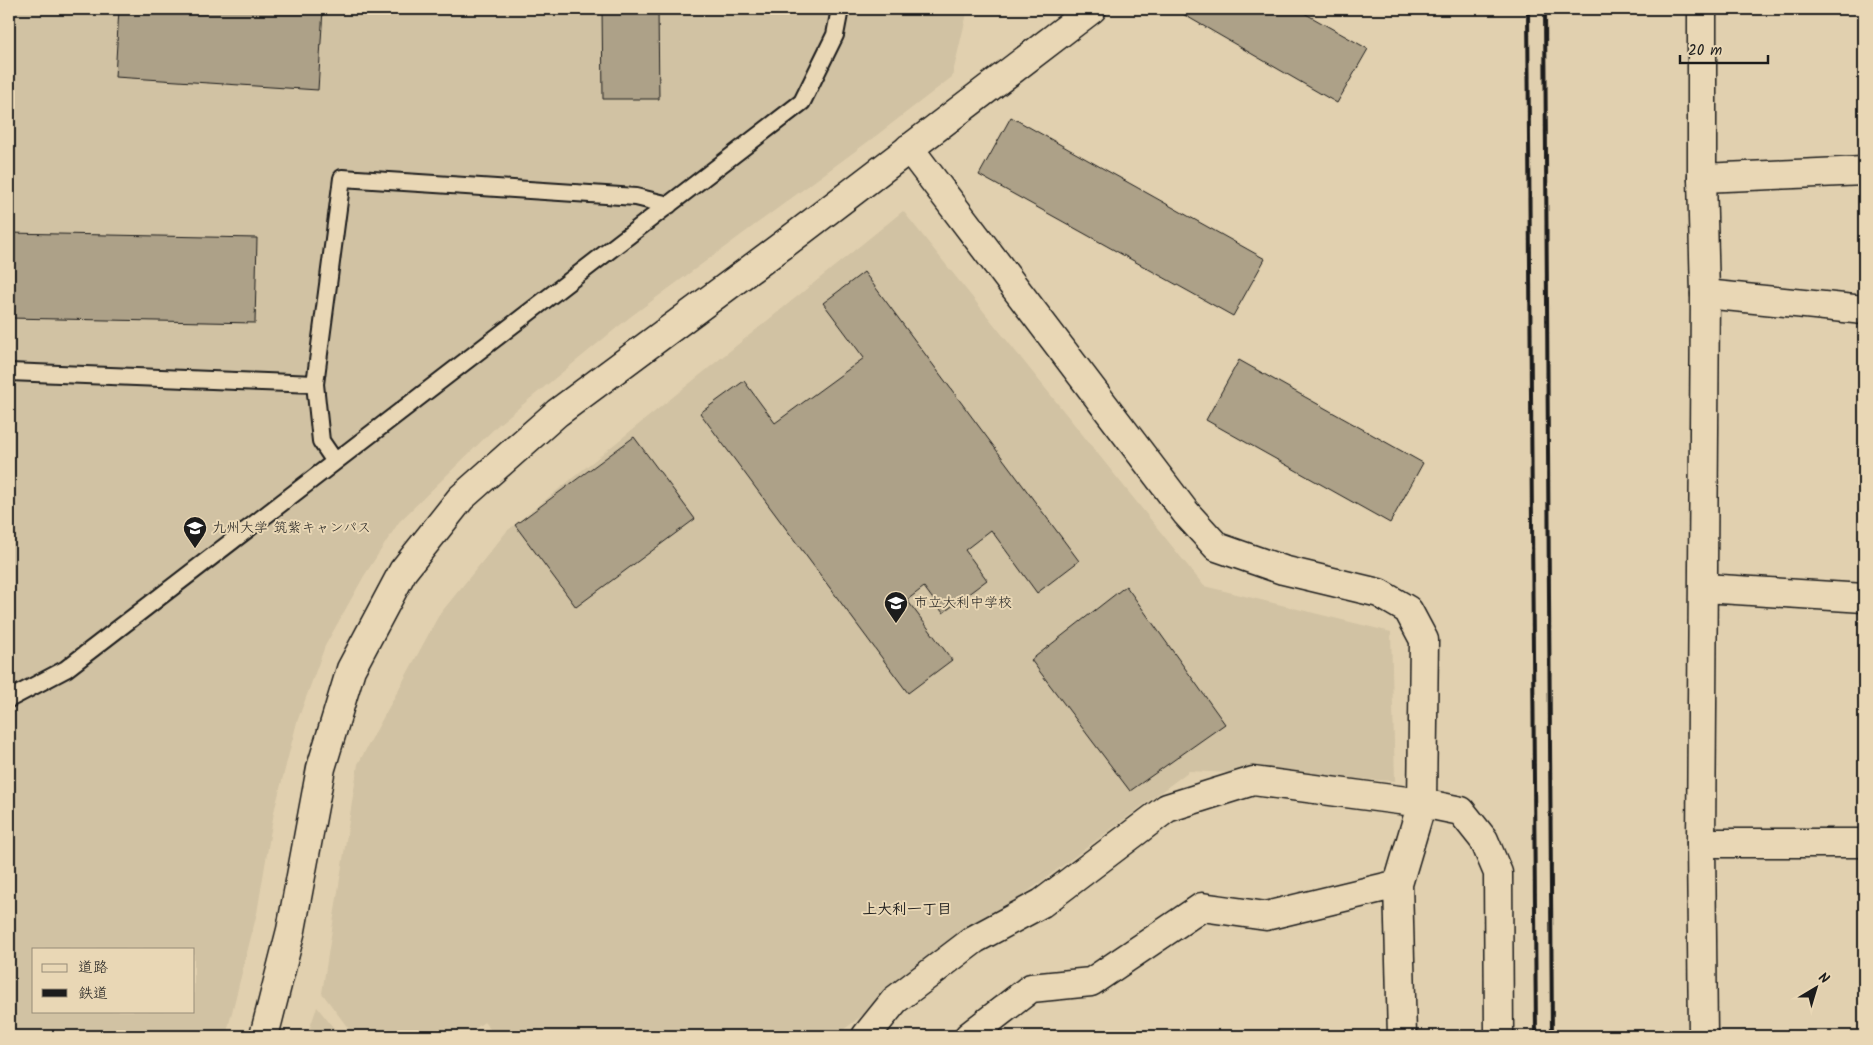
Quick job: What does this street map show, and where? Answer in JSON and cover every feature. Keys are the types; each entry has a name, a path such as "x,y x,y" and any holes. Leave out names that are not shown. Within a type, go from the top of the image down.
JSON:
{"street":[{"path":"264,1036 291,930 321,768 352,669 403,571 461,498 557,413 783,245 1092,9"},
{"path":"1702,9 1702,178 1705,294 1701,843 1702,1036"},
{"path":"909,148 1186,512 1217,547 1283,570 1379,593 1408,610 1424,640 1422,803 1398,884 1402,1036"},
{"path":"1702,178 1864,171"},
{"path":"1705,294 1864,310"},
{"path":"1704,588 1864,598"},
{"path":"866,1036 896,1000 975,939 1042,904 1167,808 1253,781 1422,803 1461,811 1484,840 1498,873 1499,1036"},
{"path":"1701,843 1864,843"},
{"path":"969,1036 1031,988 1091,982 1202,907 1266,916 1398,884"}],"lane":[{"path":"9,699 66,668 334,460 802,102 835,35 840,9"},
{"path":"334,460 321,441 315,384 342,178 636,196 669,205"},
{"path":"9,372 315,384"}],"shaded area":[{"name":"九州大学 筑紫キャンパス","path":"9,9 968,9 952,77 877,135 630,317 499,424 399,522 364,576 325,646 297,722 274,812 257,913 226,1036 9,1036"},
{"name":"市立大利中学校","path":"903,211 1204,586 1391,632 1395,781 1189,771 835,1036 496,1036 484,1022 466,1036 354,1036 322,993 358,764 439,615 507,531"},
{"path":"317,1007 340,1036 307,1036"}],"building":[{"path":"119,9 323,9 318,90 115,77"},
{"path":"602,9 658,9 659,99 603,99"},
{"path":"1174,9 1297,9 1368,49 1337,103"},
{"path":"1011,117 1265,259 1233,316 979,175"},
{"path":"9,233 257,238 255,323 9,318"},
{"path":"864,272 1079,561 1037,593 991,530 965,550 987,580 943,613 924,587 907,600 952,660 908,693 700,413 744,381 775,423 864,358 823,303"},
{"path":"1239,360 1423,463 1390,523 1206,420"},
{"path":"634,437 695,519 576,607 515,525"},
{"path":"1126,586 1225,724 1130,791 1031,660"}],"railway":[{"path":"1528,9 1536,1036"},
{"path":"1545,9 1552,1036"}],"place":[{"name":"九州大学 筑紫キャンパス","path":"195,549"},
{"name":"市立大利中学校","path":"896,624"}],"district":[{"name":"上大利一丁目","path":"907,910"}]}
